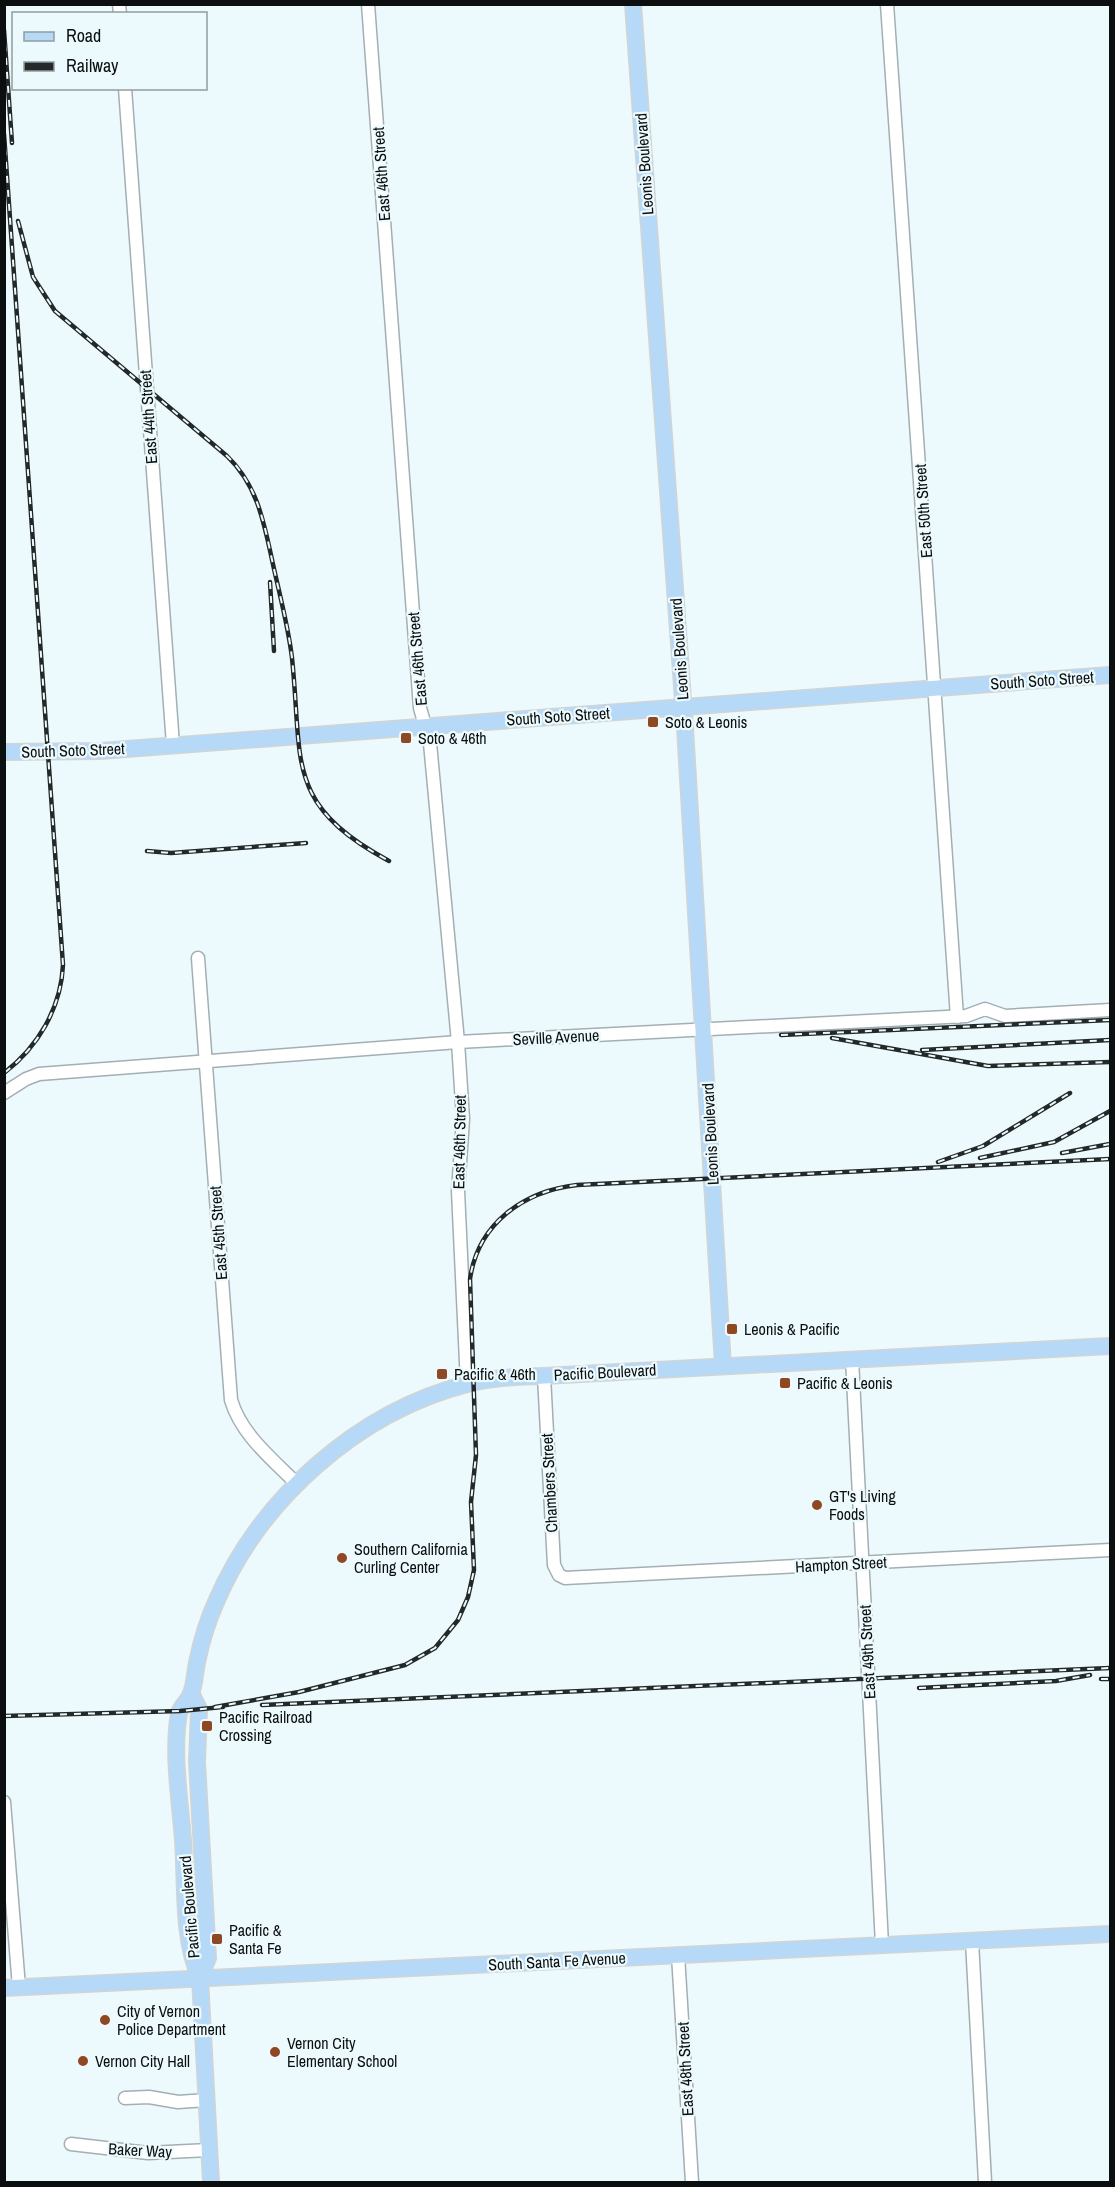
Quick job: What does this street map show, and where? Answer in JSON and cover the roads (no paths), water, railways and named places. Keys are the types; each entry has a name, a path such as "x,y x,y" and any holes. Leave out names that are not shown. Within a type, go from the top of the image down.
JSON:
{"main road":[{"name":"Leonis Boulevard","path":"633,4 684,707 723,1366"},
{"name":"South Soto Street","path":"4,752 100,751 1110,675"},
{"name":"Pacific Boulevard","path":"211,2182 200,1978 191,1960 178,1765 180,1711 191,1694 202,1641 229,1576 244,1549 296,1483 344,1444 380,1419 466,1384 544,1376 1110,1346"},
{"name":"South Santa Fe Avenue","path":"12,1987 1110,1934"}],"street":[{"name":"East 46th Street","path":"369,4 420,708 433,764 458,1042 463,1119 458,1191 466,1384"},
{"name":"East 50th Street","path":"887,4 957,1017"},
{"name":"East 44th Street","path":"125,90 173,745"},
{"name":"East 45th Street","path":"198,958 231,1400 237,1419 296,1483"},
{"name":"Seville Avenue","path":"4,1093 26,1079 39,1074 458,1042 957,1017 985,1009 1005,1016 1110,1010"},
{"name":"East 49th Street","path":"852,1359 882,1945"},
{"name":"Chambers Street","path":"544,1376 554,1564 559,1575 572,1578"},
{"name":"Hampton Street","path":"572,1578 1110,1550"},
{"path":"4,1802 12,1987"},
{"path":"972,1941 985,2182"},
{"name":"East 48th Street","path":"678,1955 692,2182"},
{"path":"125,2098 149,2097 177,2102 207,2100"},
{"name":"Baker Way","path":"72,2144 148,2153 209,2150"}],"railway":[{"path":"4,30 12,143"},
{"path":"4,134 63,965 58,996 46,1025 27,1051 4,1073"},
{"path":"18,221 33,277 55,311 227,456 252,490 268,541 285,619 292,658 297,726 305,777 315,799 331,820 355,840 389,861"},
{"path":"270,582 274,651"},
{"path":"147,851 171,853 306,843"},
{"path":"781,1035 1110,1020"},
{"path":"832,1038 988,1066 1110,1062"},
{"path":"922,1050 1110,1040"},
{"path":"938,1162 983,1146 1070,1093"},
{"path":"980,1158 1054,1142 1110,1111"},
{"path":"1062,1153 1110,1144"},
{"path":"215,1707 299,1692 405,1665 435,1648 458,1620 468,1597 474,1570 471,1502 476,1455 470,1279 475,1259 493,1226 522,1203 539,1194 577,1185 1110,1159"},
{"path":"262,1705 1110,1668"},
{"path":"919,1688 1056,1681 1090,1675"},
{"path":"1101,1679 1110,1679"},
{"path":"4,1716 180,1711 223,1707"}],"place":[{"name":"Soto & Leonis","path":"653,722"},
{"name":"Soto & 46th","path":"406,738"},
{"name":"Leonis & Pacific","path":"732,1329"},
{"name":"Pacific & 46th","path":"442,1374"},
{"name":"Pacific & Leonis","path":"785,1383"},
{"name":"GT's Living Foods","path":"817,1505"},
{"name":"Southern California Curling Center","path":"342,1558"},
{"name":"Pacific Railroad Crossing","path":"207,1726"},
{"name":"Pacific & Santa Fe","path":"217,1939"},
{"name":"City of Vernon Police Department","path":"105,2020"},
{"name":"Vernon City Elementary School","path":"275,2052"},
{"name":"Vernon City Hall","path":"83,2061"}]}
